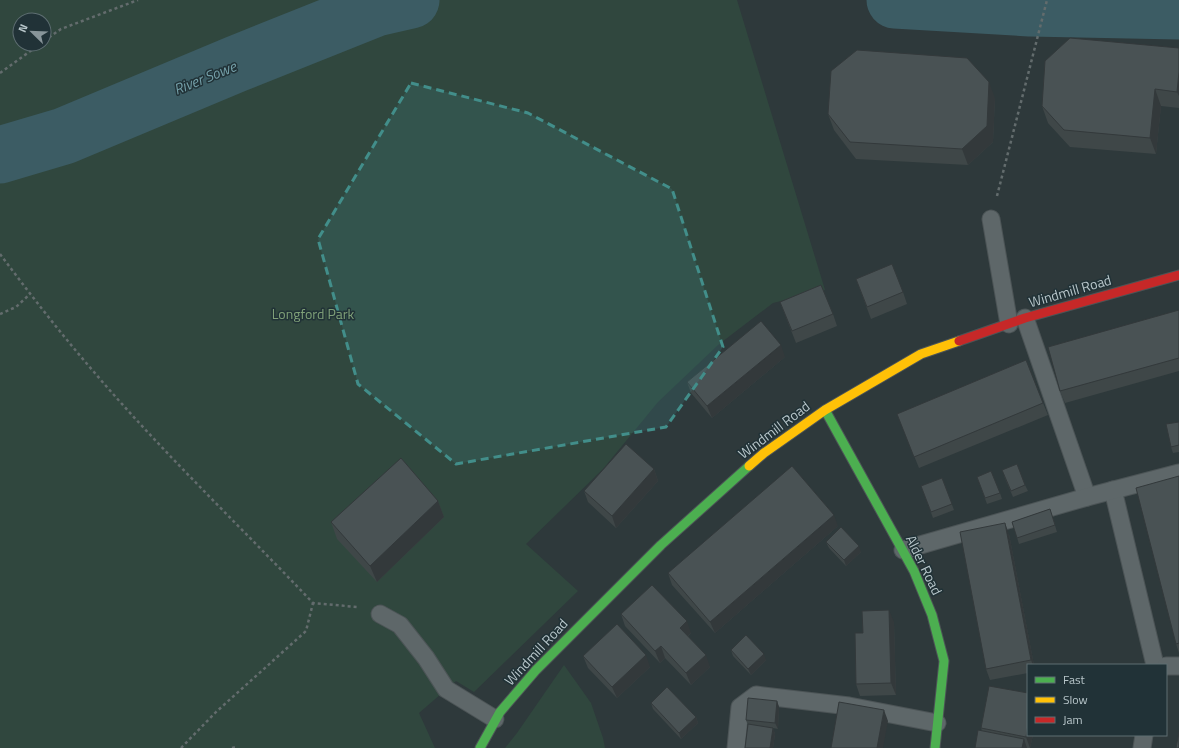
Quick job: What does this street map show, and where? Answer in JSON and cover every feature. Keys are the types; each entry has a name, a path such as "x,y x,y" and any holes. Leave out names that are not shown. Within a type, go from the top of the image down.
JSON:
{"street":[{"name":"Windmill Road","path":"480,748 495,719 536,670 661,545 764,453 824,410 920,354 1025,318 1179,275"},
{"name":"Alder Road","path":"824,410 903,550 914,571 932,615 944,661 935,748"}],"lane":[{"path":"991,219 1009,324"},
{"path":"1025,318 1087,497"},
{"path":"903,550 1087,497 1179,473"},
{"path":"1113,490 1156,664"},
{"path":"380,614 400,625 426,658 446,689 495,719"},
{"path":"1167,666 1179,666"},
{"path":"736,748 740,707 756,695 849,706 938,723"},
{"path":"1142,748 1144,736"}],"path":[{"path":"52,35 61,29 138,0"},
{"path":"991,219 1047,0"},
{"path":"0,73 29,52"},
{"path":"0,254 30,294 95,373 164,448 313,603 357,607 380,614"},
{"path":"0,314 16,307 30,294"},
{"path":"181,748 216,712 306,631 313,603"},
{"path":"232,748 236,747"}],"highlighted area":[{"path":"411,83 528,113 672,189 723,347 666,427 456,464 358,384 318,239"}],"green space":[{"name":"Longford Park","path":"0,0 737,0 825,290 773,303 718,345 658,402 603,469 526,544 578,591 474,692 456,681 419,713 435,748 0,748"},
{"path":"564,665 591,703 605,748 505,748 517,733"}],"building":[{"path":"1070,38 1179,48 1177,92 1155,89 1150,138 1064,130 1042,106 1045,61"},
{"path":"857,50 967,58 989,82 987,126 962,149 850,142 828,114 831,71"},
{"path":"892,264 903,292 867,307 856,279"},
{"path":"821,285 833,314 792,331 780,302"},
{"path":"1179,310 1179,358 1060,391 1048,347"},
{"path":"761,321 781,345 707,406 687,382"},
{"path":"1026,360 1043,403 914,457 897,414"},
{"path":"1179,422 1179,445 1171,447 1166,424"},
{"path":"626,444 654,469 612,516 584,491"},
{"path":"401,458 438,501 370,566 331,522"},
{"path":"1017,464 1025,485 1011,491 1002,470"},
{"path":"792,466 834,515 710,622 668,573"},
{"path":"991,471 1000,493 985,498 977,477"},
{"path":"1179,476 1179,643 1176,644 1136,488"},
{"path":"942,478 952,504 931,512 921,486"},
{"path":"1050,509 1055,525 1017,538 1012,522"},
{"path":"1005,523 1031,660 986,669 960,532"},
{"path":"841,527 859,546 844,560 826,542"},
{"path":"652,585 687,621 680,628 706,655 686,673 661,646 655,651 621,614"},
{"path":"889,610 891,683 856,684 855,633 863,633 862,611"},
{"path":"617,624 646,655 612,687 583,656"},
{"path":"746,635 764,654 748,669 731,650"},
{"path":"989,686 1027,693 1026,737 981,728"},
{"path":"667,687 696,717 679,733 651,703"},
{"path":"748,698 777,701 775,723 746,720"},
{"path":"839,702 884,710 877,748 831,748"},
{"path":"748,724 773,728 770,748 745,748"},
{"path":"978,730 1024,739 1022,748 975,748"},
{"path":"1179,732 1179,748 1176,748"}],"waterway":[{"name":"River Sowe","path":"0,155 64,136 236,64 376,8 411,0"},
{"name":"River Sowe","path":"895,0 1030,8 1179,11"}],"traffic: fast":[{"path":"825,410 914,571 932,615 944,661 935,748"},
{"path":"480,748 500,712 536,670 661,545 749,466"}],"traffic: slow":[{"path":"749,466 764,453 825,410 921,354 959,341"}],"traffic: jam":[{"path":"959,341 1025,318 1179,275"}]}
